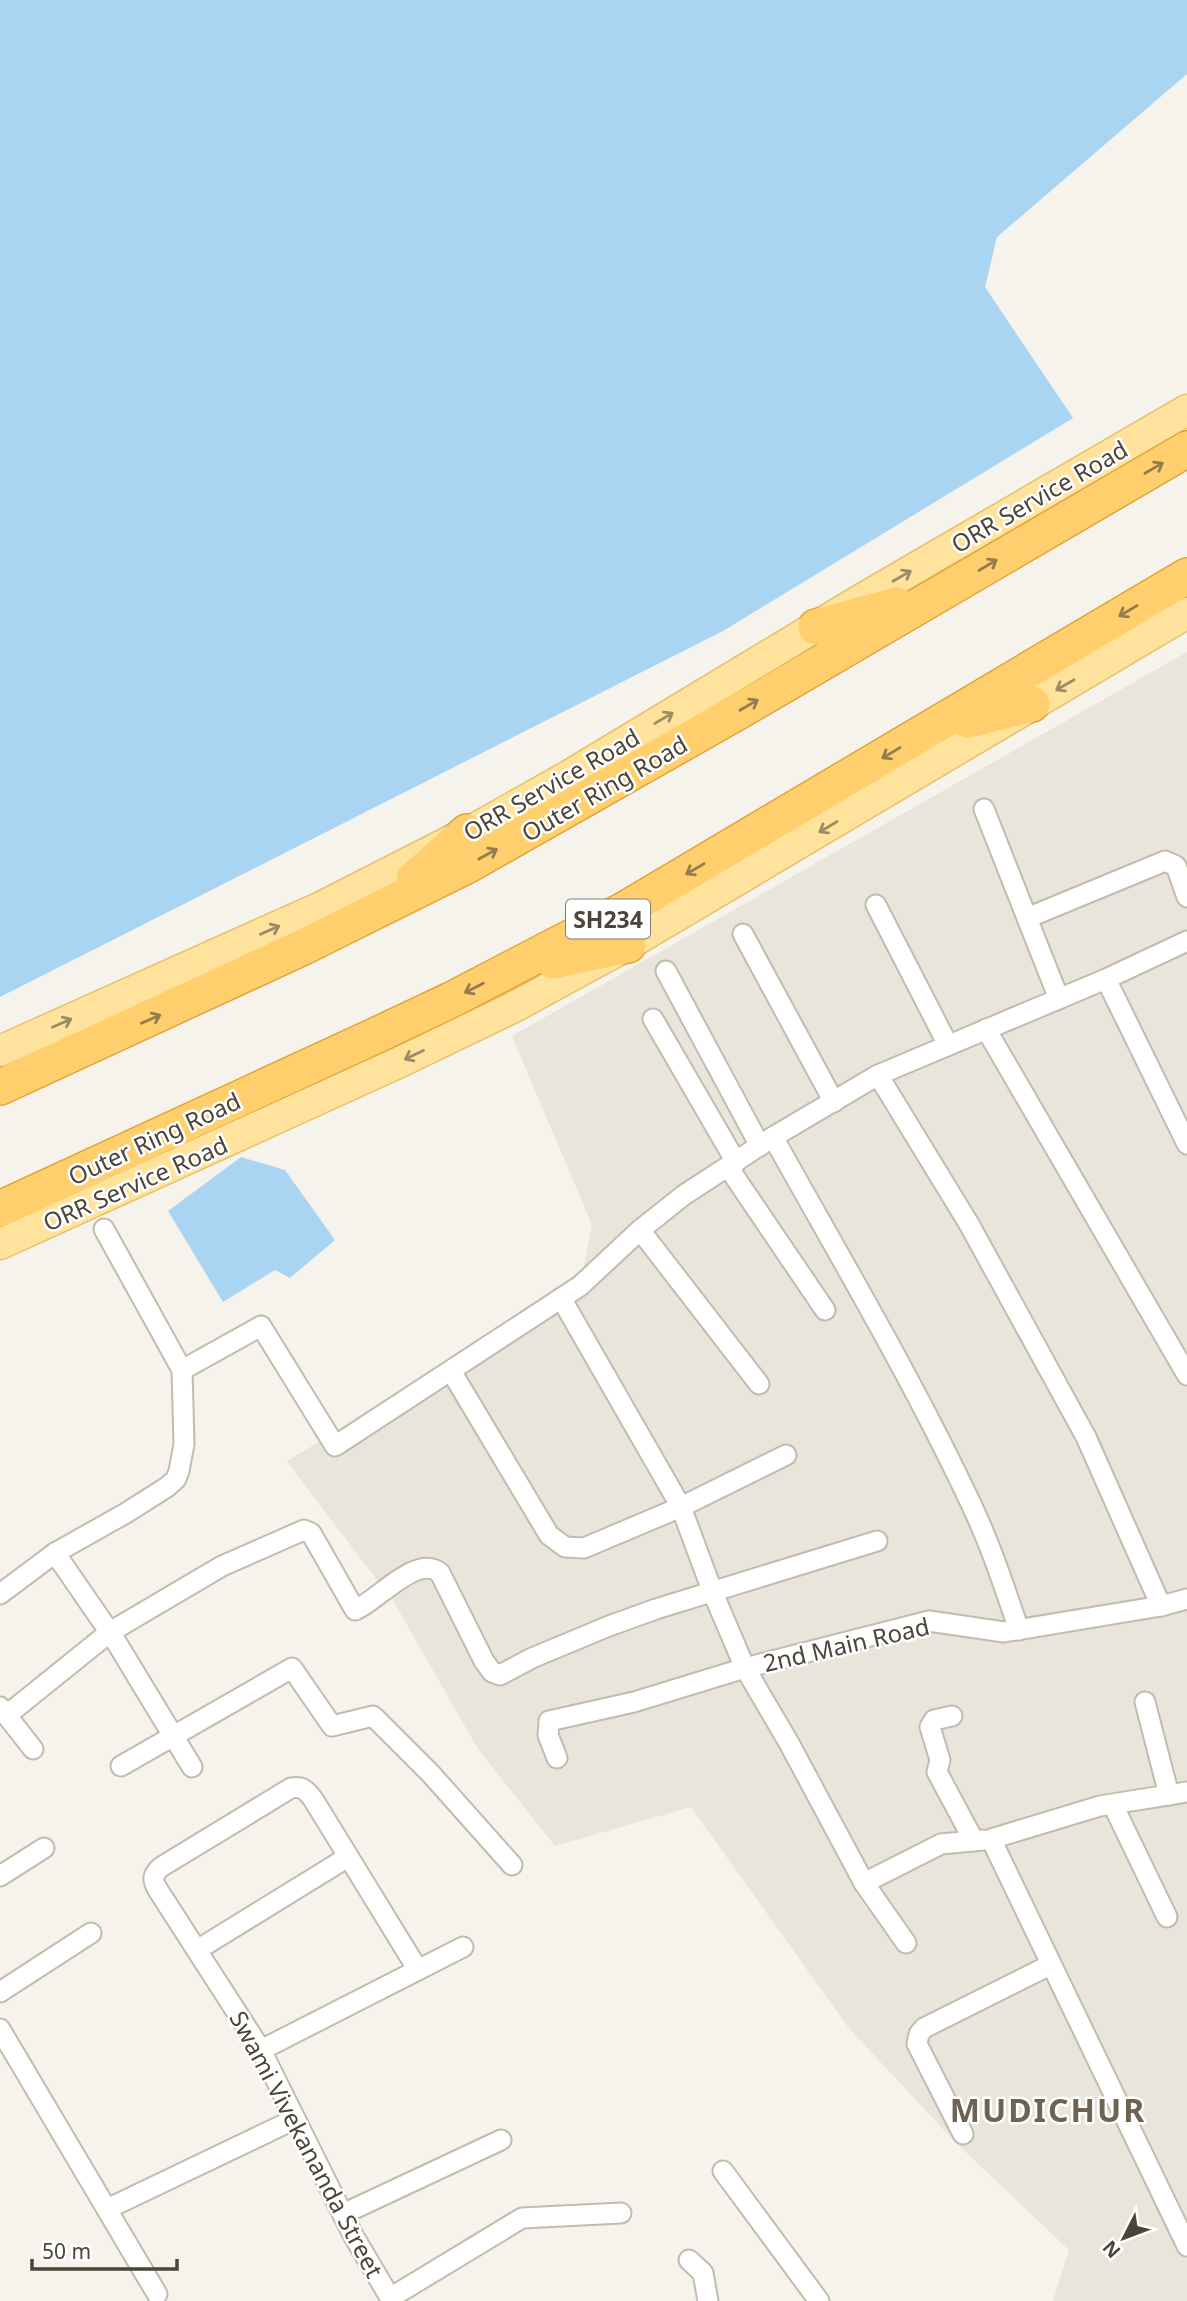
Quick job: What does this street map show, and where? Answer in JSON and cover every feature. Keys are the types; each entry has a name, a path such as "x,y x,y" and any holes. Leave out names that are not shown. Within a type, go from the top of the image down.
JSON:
{"highway":[{"name":"Outer Ring Road","path":"0,1087 193,1000 468,865 568,810 1187,449"},
{"name":"Outer Ring Road","path":"0,1209 299,1072 507,971 624,910 1187,576"},
{"path":"816,627 942,593"},
{"path":"931,729 1032,704"},
{"path":"377,911 467,832"},
{"path":"507,971 628,945"}],"main road":[{"name":"ORR Service Road","path":"0,1051 321,907 467,832 581,768 1187,410"},
{"name":"ORR Service Road","path":"0,1244 400,1062 514,1007 628,945 1187,613"}],"street":[{"path":"984,809 1059,999"},
{"path":"1027,918 1165,861 1176,866 1187,897"},
{"path":"876,905 948,1045"},
{"path":"743,934 834,1102"},
{"path":"182,1370 261,1326 335,1446 580,1286 640,1230 684,1195 878,1075 1106,979 1187,941"},
{"path":"667,971 932,1424 973,1508 1019,1630"},
{"path":"1106,979 1187,1144"},
{"path":"653,1019 732,1164 825,1310"},
{"path":"986,1029 1187,1375"},
{"path":"878,1075 969,1224 1086,1437 1161,1605"},
{"path":"0,1594 55,1553 126,1513 176,1479 183,1458 182,1370 104,1229"},
{"path":"640,1230 759,1384"},
{"path":"561,1298 681,1507 745,1668 796,1755 864,1883 906,1943"},
{"path":"452,1371 549,1535 565,1547 584,1548 681,1507 786,1455"},
{"path":"33,1749 3,1711 110,1632 222,1566 303,1530 310,1533 355,1610 410,1572 436,1569 484,1661 492,1672 500,1675 532,1658 656,1609 877,1542"},
{"path":"55,1553 110,1632 192,1767"},
{"name":"2nd Main Road","path":"557,1758 548,1735 549,1721 634,1702 745,1668 929,1621 1004,1632 1187,1599"},
{"path":"121,1766 292,1668 332,1726 373,1716 431,1774 512,1865"},
{"path":"864,1883 941,1844 982,1840 1101,1807 1178,1793 1145,1702"},
{"path":"953,1716 934,1720 930,1727 940,1760 937,1772 982,1840 1050,1965 1187,2246"},
{"name":"Swami Vivekananda Street","path":"348,1857 306,1790 300,1787 291,1788 160,1867 153,1876 153,1882 261,2050 342,2214 391,2300"},
{"path":"1112,1805 1167,1917"},
{"path":"0,1876 44,1848"},
{"path":"197,1950 348,1857 418,1970"},
{"path":"0,1992 91,1934"},
{"path":"261,2050 463,1947"},
{"path":"963,2134 917,2044 919,2035 924,2028 1050,1965"},
{"path":"0,2029 157,2294"},
{"path":"107,2209 295,2119"},
{"path":"342,2214 501,2140"},
{"path":"723,2171 819,2301"},
{"path":"391,2300 522,2218 621,2213"},
{"path":"689,2260 703,2273 708,2301"}],"shaded area":[{"path":"1187,652 1187,2301 1053,2301 1069,2250 953,2140 848,2027 691,1807 555,1846 478,1749 395,1604 287,1461 580,1286 592,1225 512,1036"}],"water":[{"path":"0,0 1187,0 1187,74 997,237 985,287 1073,418 723,631 0,997"},
{"path":"241,1157 285,1170 335,1240 290,1278 275,1270 223,1302 168,1211"}],"district":[{"name":"MUDICHUR","path":"1048,2109"}]}
